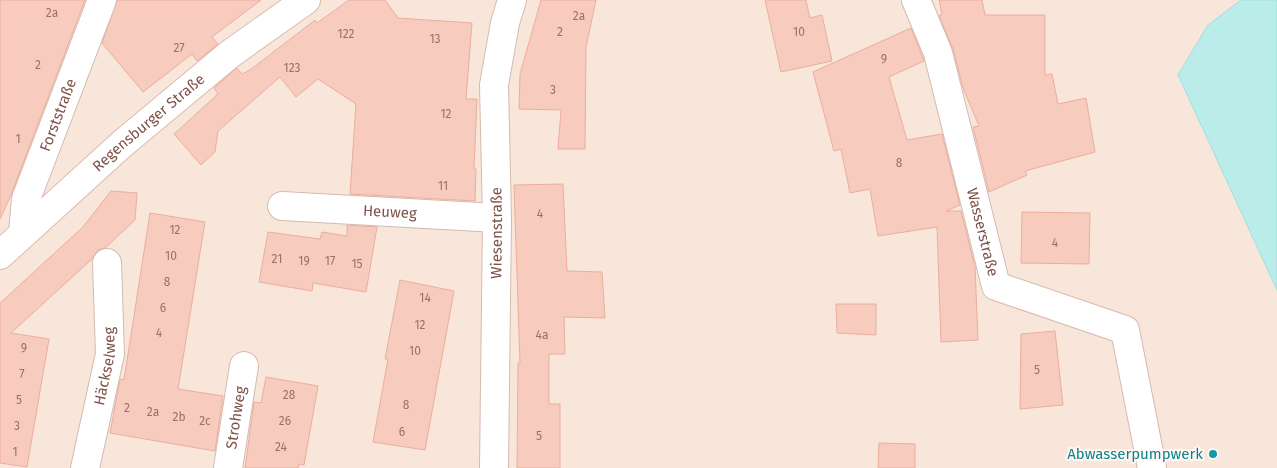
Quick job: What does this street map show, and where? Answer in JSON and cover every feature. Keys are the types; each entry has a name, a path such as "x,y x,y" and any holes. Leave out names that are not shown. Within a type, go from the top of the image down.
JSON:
{"street":[{"name":"Forststraße","path":"23,233 26,199 102,0"},
{"name":"Regensburger Straße","path":"0,255 122,144 230,54 306,0"},
{"name":"Wiesenstraße","path":"494,468 497,218 494,86 505,23 512,0"},
{"name":"Wasserstraße","path":"916,0 938,53 996,286 1125,330 1152,468"},
{"name":"Heuweg","path":"282,206 497,218"},
{"name":"Häckselweg","path":"85,468 110,354 107,263"},
{"name":"Strohweg","path":"228,468 244,366"}],"shaded area":[{"path":"0,0 1241,0 1208,25 1178,76 1277,290 1277,468 0,468"}],"water":[{"path":"1241,0 1277,0 1277,290 1178,75 1208,25"}],"building":[{"path":"0,0 85,0 11,195 0,219"},
{"path":"117,0 261,0 212,37 218,44 197,61 192,54 143,92 102,43"},
{"path":"349,0 385,0 398,18 472,23 466,99 477,99 474,169 476,169 475,201 350,194 356,104 318,79 296,97 280,77 218,131 215,152 201,165 174,134 218,94 214,88 237,68 242,74 250,70 315,20 317,23"},
{"path":"541,0 596,0 586,47 585,149 558,149 561,110 519,109 520,74"},
{"path":"765,0 806,0 810,18 822,15 832,61 781,72"},
{"path":"939,0 982,0 985,15 1045,15 1045,75 1052,74 1058,104 1086,98 1095,152 1025,171 1027,175 989,192 973,127 979,126 963,88 953,49 939,16 942,14"},
{"path":"911,28 924,61 889,77 907,140 942,134 960,205 946,211 961,211 975,267 978,340 941,342 937,227 878,236 870,189 850,193 841,149 834,151 813,72"},
{"path":"563,184 567,271 602,272 605,318 564,317 565,354 549,354 549,404 560,404 560,468 517,468 518,363 520,363 514,185"},
{"path":"111,191 137,193 135,220 105,248 98,250 92,259 11,333 49,339 27,467 0,463 0,303 83,227"},
{"path":"1022,212 1090,213 1089,264 1021,263"},
{"path":"150,213 205,222 178,389 223,396 215,451 110,433 120,379 124,380"},
{"path":"347,225 377,227 366,292 313,283 312,291 259,282 268,232 320,239 322,232 347,236"},
{"path":"400,280 454,291 425,450 373,442 388,359 385,359"},
{"path":"836,304 876,304 876,335 837,333"},
{"path":"1055,331 1063,405 1020,409 1021,334"},
{"path":"266,377 318,386 304,465 299,464 298,468 245,468 254,402 261,403"},
{"path":"879,443 915,444 915,468 878,468"}],"place":[{"name":"Abwasserpumpwerk","path":"1213,454"}]}
